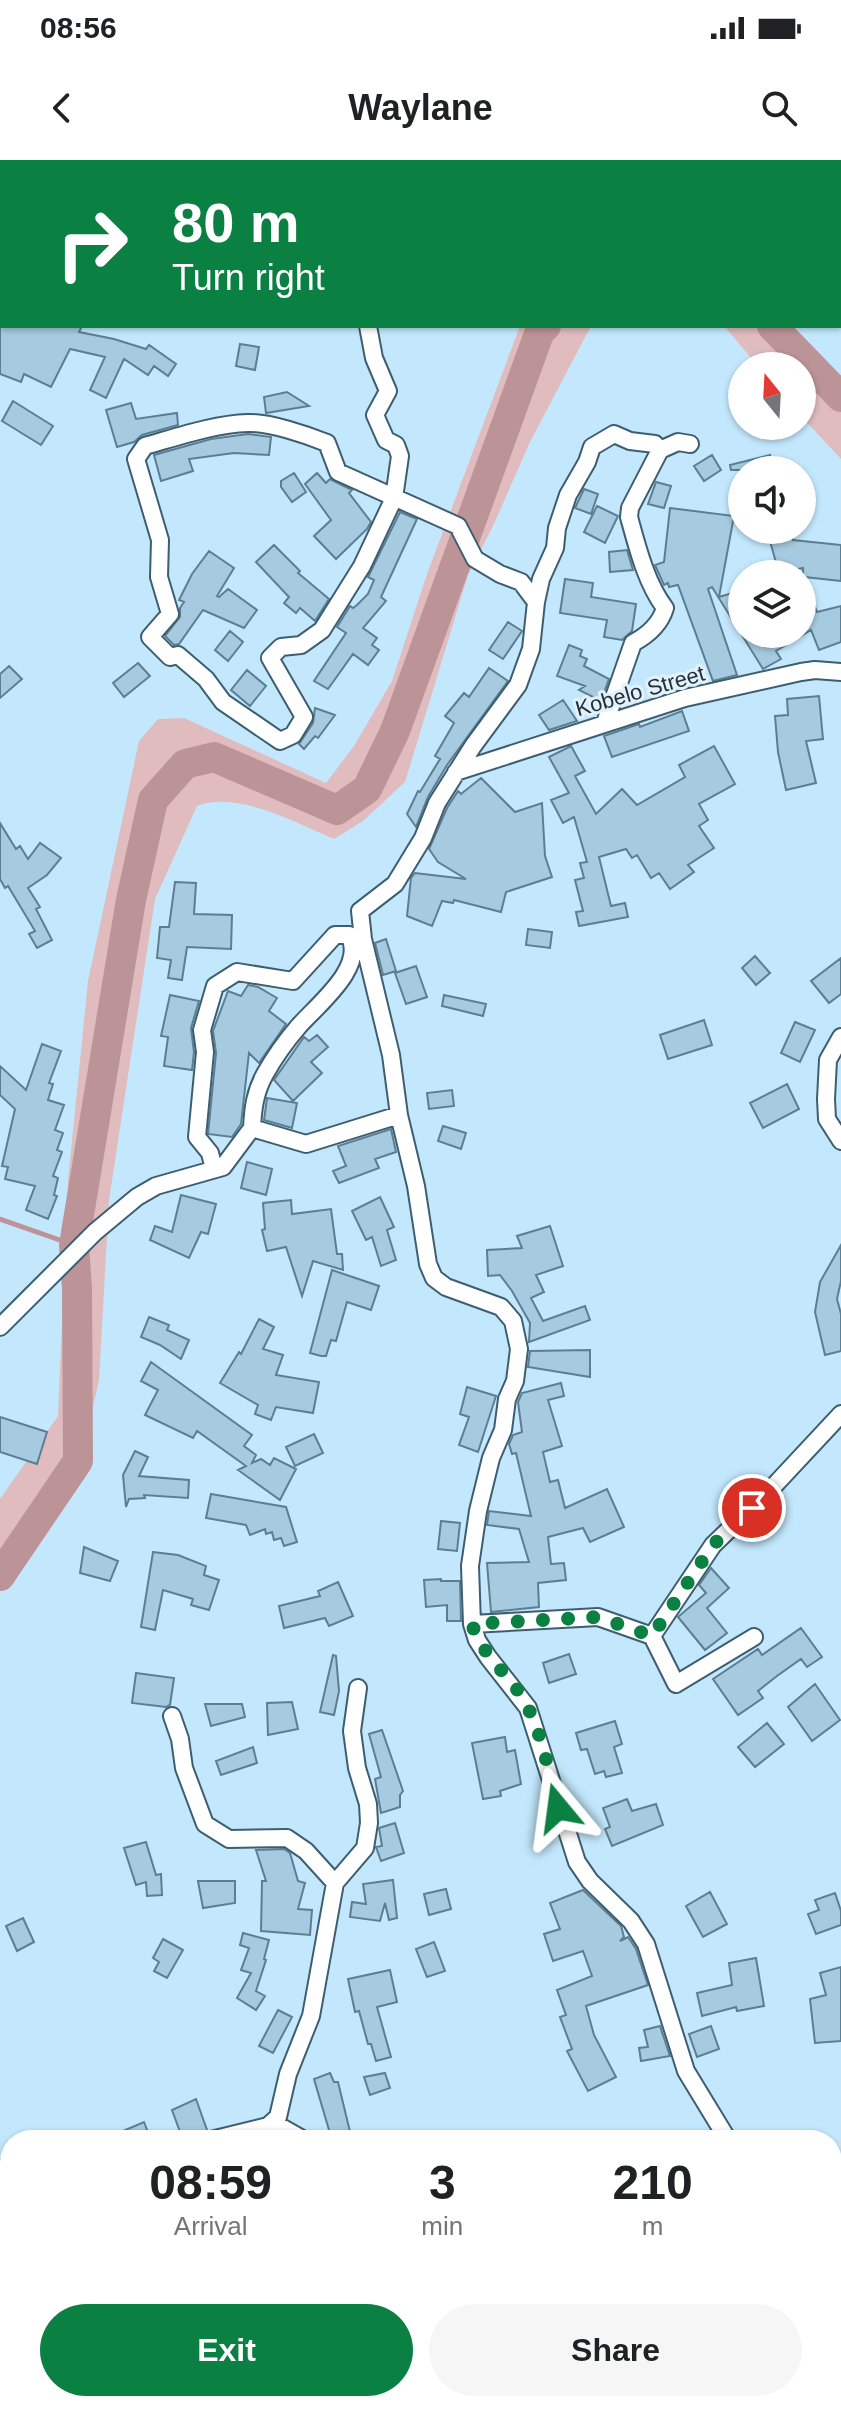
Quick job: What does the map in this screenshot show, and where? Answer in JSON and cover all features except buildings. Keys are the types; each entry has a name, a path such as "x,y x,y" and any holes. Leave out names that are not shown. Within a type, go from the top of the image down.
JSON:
{"street":[{"path":"368,328 374,358 388,391 375,415 386,440 396,445 400,456 394,498 362,566 322,630 301,645 281,647 270,658 304,717 293,735 280,741 235,712 223,702 206,679 178,655 170,657 150,637 170,614 159,577 160,540 136,459 145,446 208,429 250,422 299,432 327,443 338,472 394,498 458,526 475,559 521,582 536,602"},
{"path":"660,450 655,444 630,441 614,434 592,447 563,507 555,548 541,579 531,649 518,685 456,772 437,803 423,838 395,884 360,911 363,939 391,1055 399,1115 416,1186 428,1264 434,1278 446,1287 501,1307 513,1321 519,1349 503,1430 491,1458 478,1511 470,1566 472,1624 477,1640 488,1657 528,1708 577,1862 590,1881 631,1921 646,1944 686,2071 722,2130"},
{"path":"605,723 633,643 661,620 665,608 653,592 629,517 639,488 660,450 678,442 690,444"},
{"name":"Kobelo Street","path":"456,772 685,698 815,670 841,672"},
{"path":"0,1327 95,1232 137,1197 156,1186 223,1167 252,1128 253,1101 265,1074 299,1027 340,981 351,962 355,945 349,935 335,935 293,981 237,972 215,986 202,1030 205,1052 197,1137 210,1153 214,1169"},
{"path":"841,1037 828,1060 826,1099 827,1119 841,1141"},
{"path":"252,1128 306,1144 399,1115"},
{"path":"652,1636 713,1545 841,1414"},
{"path":"472,1624 598,1617 652,1636 676,1684 754,1637"},
{"path":"248,2130 274,2123 278,2117 288,2074 311,2016 335,1883 365,1848 368,1804 353,1747 352,1731 358,1688"},
{"path":"172,1716 180,1739 184,1768 205,1824 229,1839 287,1838 306,1851 335,1883"},
{"path":"274,2123 286,2130"}],"shaded area":[{"path":"519,328 590,328 530,442 468,575 405,782 363,821 334,839 248,805 213,802 197,806 155,899 109,1200 99,1380 75,1487 0,1591 0,1499 58,1416 68,1181 88,981 139,741 158,719 184,718 326,783 354,746 392,681 427,574"},
{"path":"726,328 794,328 815,352 746,352"},
{"path":"816,353 841,381 841,459 816,432"}],"waterway":[{"path":"0,1576 78,1461 74,1245 131,900 153,800 185,764 214,757 337,810 367,789 395,731 544,328"},
{"path":"774,328 841,397"},
{"path":"0,1219 74,1245"}],"route":[{"path":"558,1808 528,1708 488,1657 477,1640 472,1624 598,1617 652,1636 713,1545 752,1508"}]}
